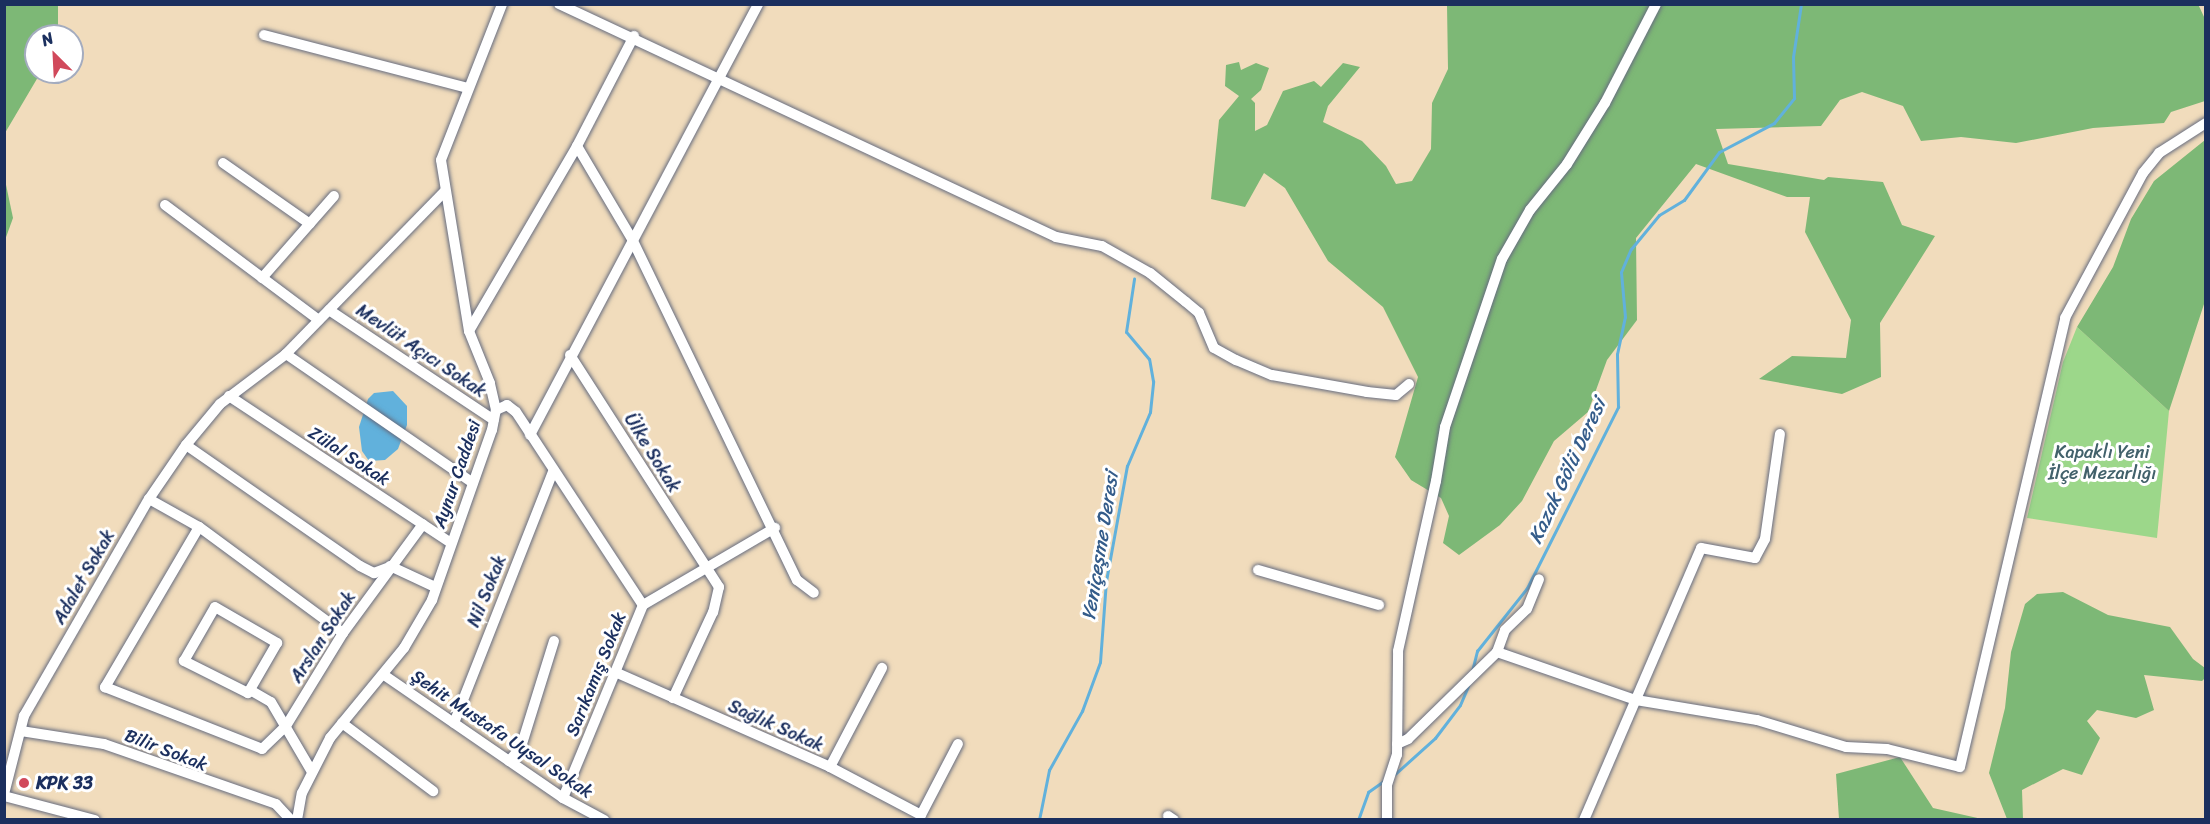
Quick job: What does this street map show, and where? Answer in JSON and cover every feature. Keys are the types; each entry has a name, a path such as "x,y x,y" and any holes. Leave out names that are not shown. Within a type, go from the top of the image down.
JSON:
{"street":[{"name":"Aynur Caddesi","path":"297,819 302,793 312,772 342,723 404,648 435,587 495,415 490,383 469,331 441,160 502,4"},
{"path":"559,4 634,36 1056,237 1102,246 1150,273 1199,313 1214,348 1236,360 1272,375 1367,392 1396,395 1409,384"},
{"path":"643,604 530,435 717,77 758,4"},
{"path":"1387,819 1387,785 1397,744 1398,651 1444,427 1502,260 1530,210 1567,164 1605,103 1656,4"},
{"path":"264,35 468,88"},
{"path":"469,331 577,146 634,36"},
{"path":"1497,652 1636,700 1757,720 1846,747 1887,749 1960,767 2016,514 2065,318 2144,173 2160,153 2205,123"},
{"path":"577,146 632,239 775,528 797,580 814,593"},
{"path":"223,163 310,224"},
{"name":"Adalet Sokak","path":"4,795 24,716 149,499 186,445 229,396 286,354 445,191"},
{"path":"262,278 334,196"},
{"path":"165,205 319,320"},
{"name":"Mevlüt Açıcı Sokak","path":"329,310 495,415 507,405 516,412 530,435"},
{"path":"286,354 473,483"},
{"name":"Ülke Sokak","path":"570,356 719,587 713,612 673,698"},
{"name":"Zülal Sokak","path":"229,396 451,543"},
{"path":"1584,819 1701,548 1755,558 1765,539 1780,434"},
{"path":"186,445 360,566 374,573 390,567 435,587"},
{"name":"Nil Sokak","path":"454,723 553,472"},
{"path":"149,499 199,527 343,633"},
{"name":"Arslan Sokak","path":"199,527 105,687 262,749 286,726 343,633 423,524"},
{"name":"Sarıkamış Sokak","path":"562,798 643,604 775,528"},
{"path":"1258,570 1379,604"},
{"path":"1397,744 1408,739 1497,652 1505,630 1527,609 1539,579"},
{"path":"215,607 277,643 250,690 248,693 238,691 184,661 215,607"},
{"path":"509,761 521,747 554,641"},
{"path":"830,767 882,668"},
{"name":"Sağlık Sokak","path":"615,672 830,767 921,815 958,744"},
{"name":"Şehit Mustafa Uysal Sokak","path":"384,675 562,798 604,819"},
{"path":"250,690 271,702 312,772"},
{"path":"342,723 433,791"},
{"name":"Bilir Sokak","path":"21,731 104,744 276,804 291,819"},
{"path":"4,795 95,819"}],"green space":[{"path":"5,4 58,5 58,24 24,24 24,84 34,84 5,133"},
{"path":"2198,4 2205,19 2205,101 2171,112 2164,123 2093,128 2016,143 1961,137 1921,141 1903,106 1862,92 1840,100 1821,126 1716,129 1728,164 1824,180 1828,177 1883,182 1902,225 1935,236 1880,323 1881,377 1842,394 1759,379 1792,356 1846,358 1851,320 1805,232 1810,197 1787,197 1696,164 1636,238 1637,320 1607,360 1588,412 1554,441 1522,501 1500,525 1459,555 1443,543 1449,516 1441,498 1411,480 1395,457 1418,377 1383,307 1328,261 1285,188 1264,173 1245,207 1211,199 1219,120 1239,96 1225,86 1226,65 1239,62 1241,70 1256,63 1269,68 1261,90 1251,99 1255,103 1255,131 1267,125 1283,91 1314,81 1321,87 1343,63 1360,67 1328,106 1323,122 1362,141 1386,166 1396,184 1412,181 1431,149 1432,103 1448,69 1447,5"},
{"path":"2205,140 2205,301 2169,411 2077,327 2113,267 2131,219 2154,181"},
{"path":"5,180 13,218 4,240"},
{"name":"Kapaklı Yeni İlçe Mezarlığı","path":"2077,327 2169,411 2157,538 2027,518 2063,362"},
{"path":"2063,592 2108,615 2170,627 2193,659 2205,668 2205,678 2202,681 2144,675 2154,710 2136,718 2097,710 2087,721 2100,738 2082,775 2063,769 2022,790 2023,819 2007,819 1989,773 2005,708 2011,652 2025,604 2037,594"},
{"path":"1900,757 1933,808 1982,819 1839,819 1836,774"}],"water":[{"path":"393,391 407,406 407,425 398,449 385,460 369,461 362,451 359,427 368,399 374,393"}],"waterway":[{"name":"Kazak Gölü Deresi","path":"1472,671 1477,651 1527,588 1618,407 1617,354 1625,317 1621,272 1631,249 1659,215 1684,200 1719,152 1774,123 1794,98 1793,57 1801,4"},
{"name":"Yeniçeşme Deresi","path":"1039,820 1049,770 1082,711 1100,662 1106,581 1127,466 1150,412 1153,381 1149,359 1126,332 1134,279"},
{"name":"Kazak Gölü Deresi","path":"1395,774 1435,738 1460,705 1468,686"},
{"name":"Kazak Gölü Deresi","path":"1358,820 1368,792 1384,781"}],"place":[{"name":"KPK 33","path":"24,783"}]}
